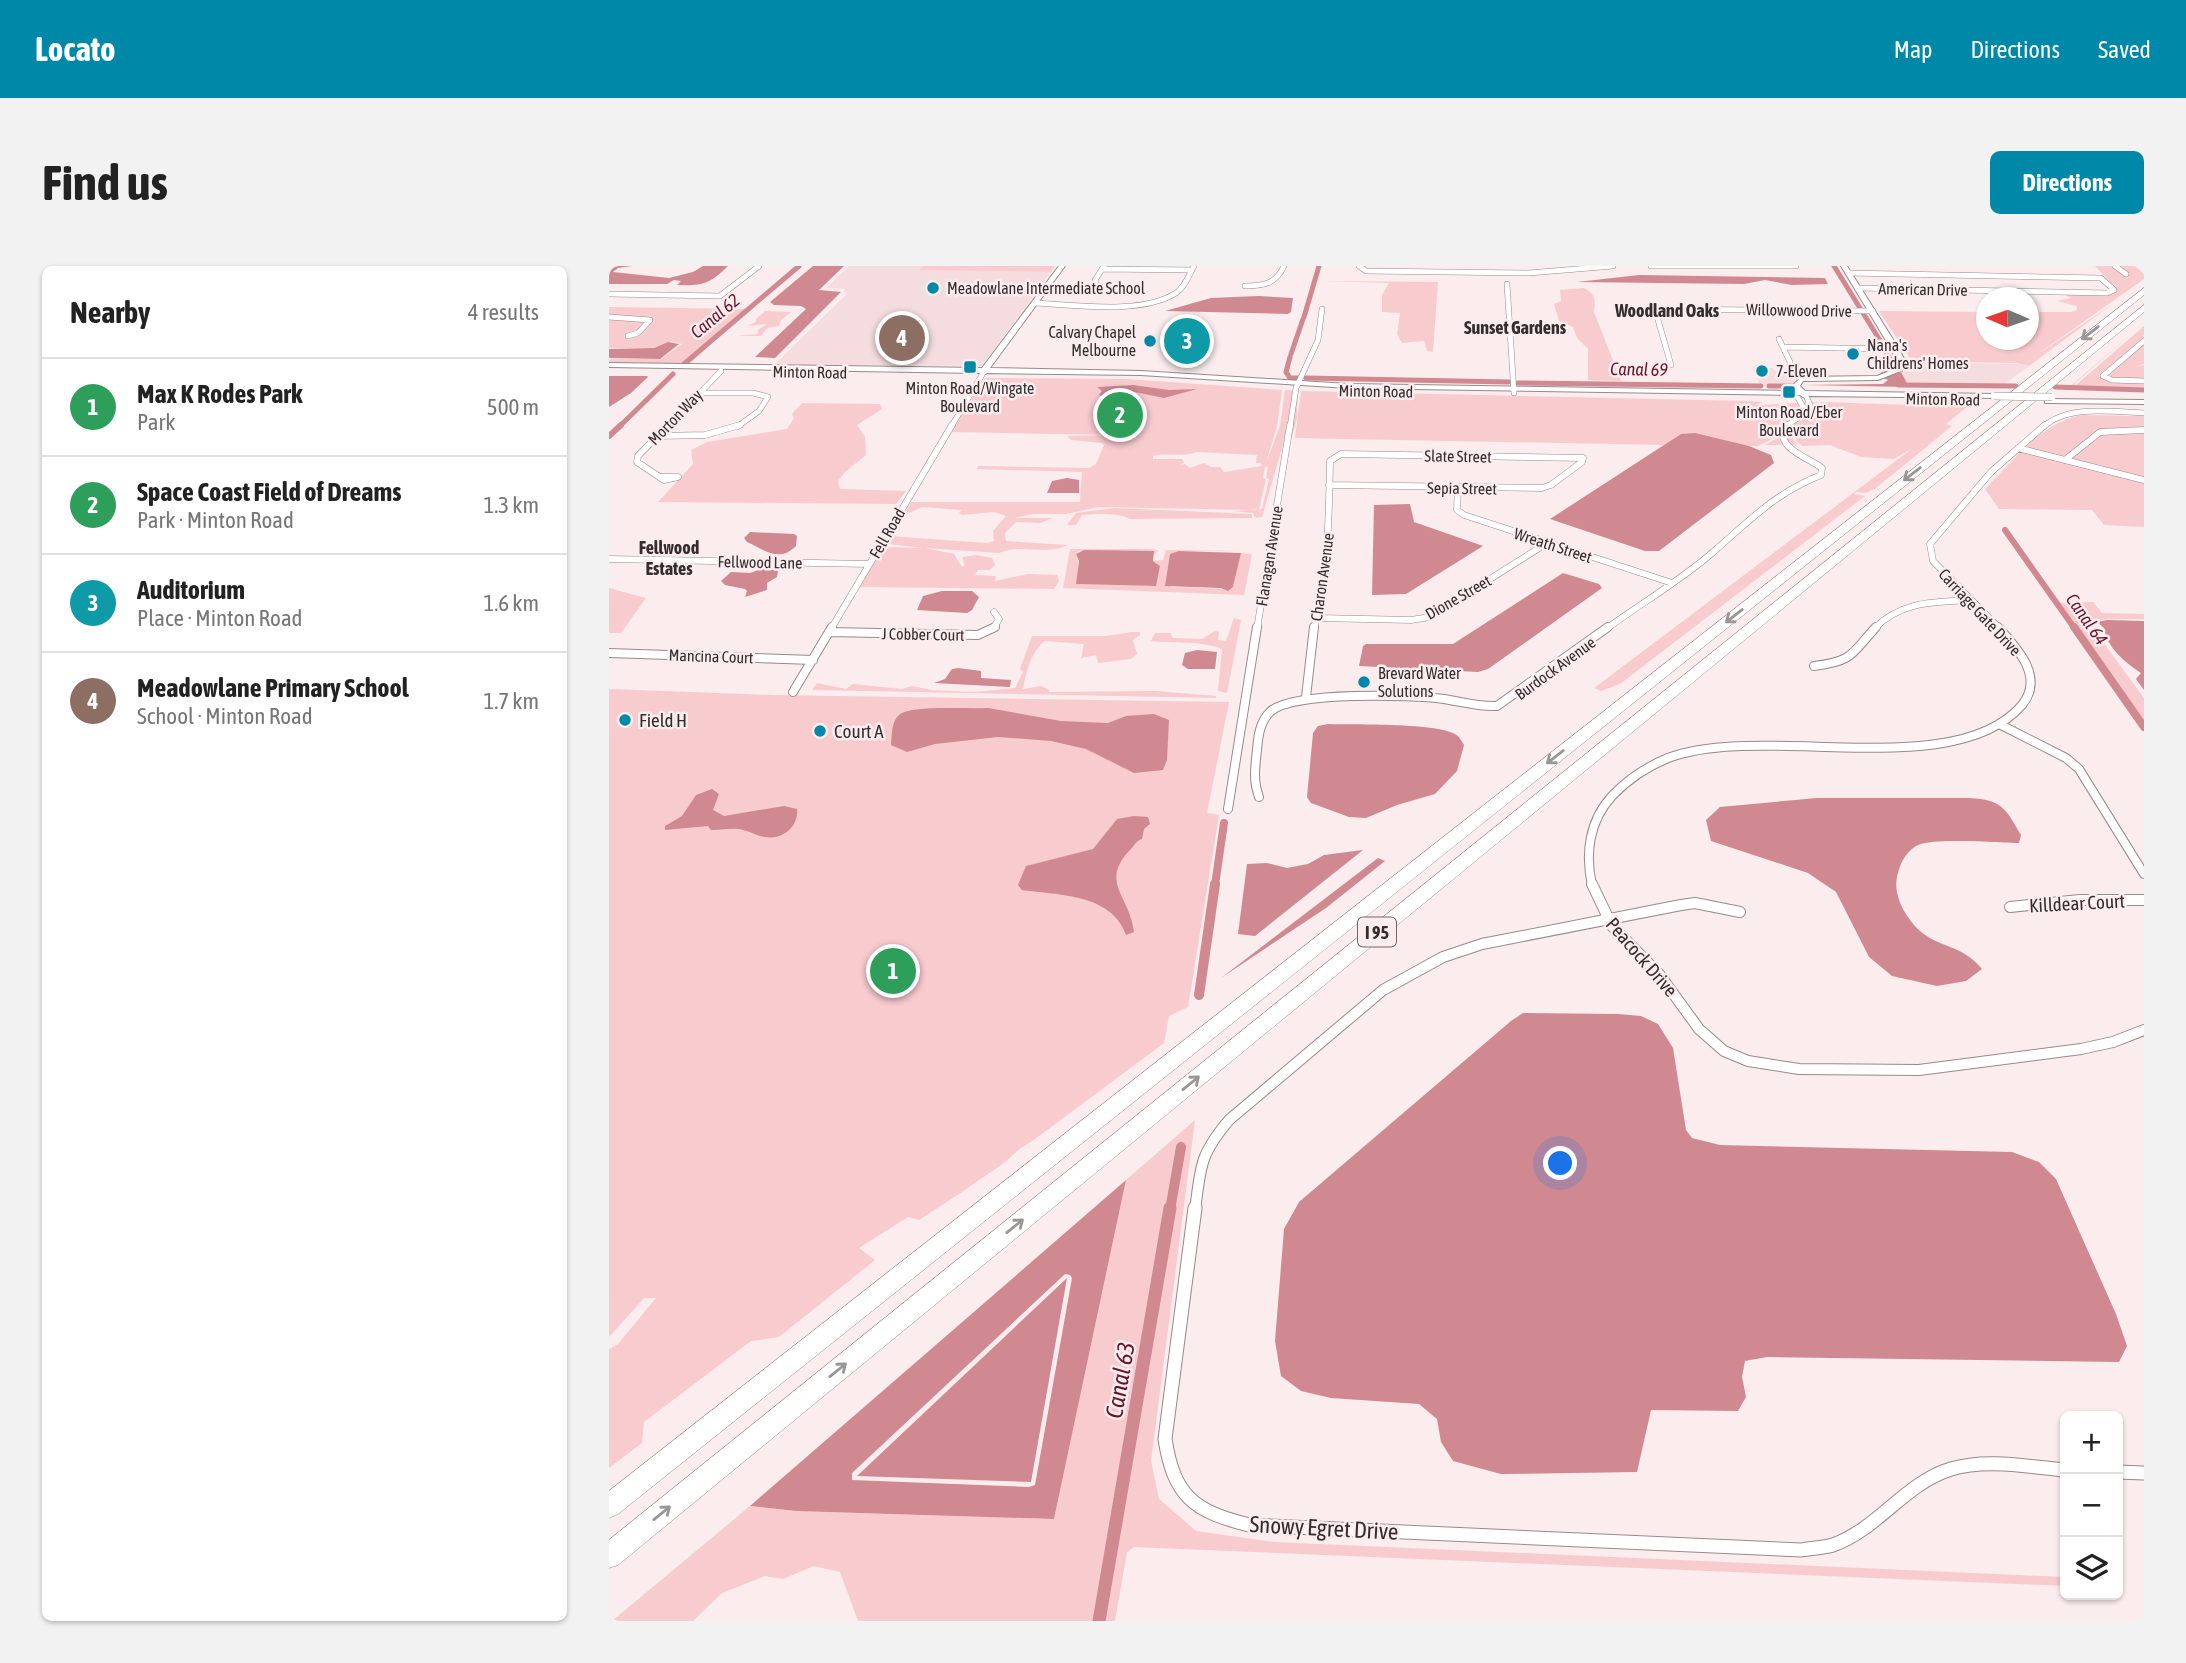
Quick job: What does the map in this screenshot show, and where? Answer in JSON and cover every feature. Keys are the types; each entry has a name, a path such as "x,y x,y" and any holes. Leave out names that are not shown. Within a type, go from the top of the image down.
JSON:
{"highway":[{"name":"I 95","path":"609,1506 2144,291"},
{"name":"I 95","path":"609,1556 2144,308"}],"main road":[{"path":"983,373 1062,266"},
{"path":"1802,396 1796,383 1801,379 1878,377 1899,370 1901,361 1895,349 1846,269"},
{"name":"Minton Road","path":"609,367 717,371 789,370"},
{"name":"Minton Road","path":"609,367 1135,375 1297,386 1514,391 2144,400"},
{"name":"Minton Road","path":"1135,375 1150,373 1297,386"}],"street":[{"path":"609,293 720,296 759,266"},
{"path":"1245,286 1275,281 1280,278 1284,266"},
{"path":"1359,266 1366,271 1462,269 1550,273 1613,266"},
{"path":"1651,266 1797,266"},
{"path":"2115,266 2126,274"},
{"path":"1035,303 1144,302 1176,293 1183,287 1193,268 1103,267 1095,280 1096,284"},
{"name":"American Drive","path":"1846,269 2101,278 2114,290 2107,293 1858,288"},
{"path":"1507,284 1514,391"},
{"name":"Flanagan Avenue","path":"1228,809 1297,386 1307,372 1313,355 1322,309"},
{"name":"Willowwood Drive","path":"1671,365 1656,313 1660,309 1871,311"},
{"path":"609,317 650,320 650,324 638,333 628,336"},
{"path":"1779,339 1790,362"},
{"path":"2144,341 2103,376 2112,380 2144,381"},
{"path":"1783,347 1895,349"},
{"name":"Morton Way","path":"660,477 637,462 637,459 717,371"},
{"name":"Fell Road","path":"793,692 983,373"},
{"path":"658,436 708,435 737,427 750,420 768,397 761,394 698,393"},
{"path":"1802,396 1806,412 1801,419 1787,424 1786,433 1796,453 1813,461"},
{"name":"Carriage Gate Drive","path":"2001,724 2016,714 2029,695 2031,682 2028,668 2012,644 1933,561 1930,544 1990,472 2057,418 2084,413 2144,413"},
{"path":"2065,460 2099,430 2144,430"},
{"path":"1792,445 1808,452 1813,461"},
{"path":"2018,448 2144,480"},
{"path":"1796,453 1808,452"},
{"name":"Slate Street","path":"1333,457 1341,454 1583,458"},
{"name":"Charon Avenue","path":"1306,697 1311,640 1318,618 1329,532 1329,485 1333,457"},
{"name":"Sepia Street","path":"1329,485 1542,488 1582,462 1583,458"},
{"name":"Burdock Avenue","path":"1259,797 1254,784 1258,731 1262,721 1279,707 1306,697 1443,699 1482,707 1497,706 1672,583 1711,554 1738,527 1785,492 1821,475 1822,468 1813,461"},
{"name":"Wreath Street","path":"1458,488 1458,510 1464,516 1672,583"},
{"name":"Dione Street","path":"1318,618 1411,620 1430,617 1547,543"},
{"name":"Fellwood Lane","path":"609,559 869,564"},
{"path":"1814,666 1848,660 1857,654 1884,620 1904,608 1970,600"},
{"name":"J Cobber Court","path":"829,632 978,635 995,628 999,619 994,612"},
{"name":"Mancina Court","path":"609,653 813,660"},
{"path":"2001,724 2066,758 2079,769 2144,874"},
{"name":"Peacock Drive","path":"2001,724 1971,737 1930,743 1707,750 1652,765 1613,794 1597,815 1590,831 1586,849 1588,873 1607,919 1630,947 1665,981 1705,1036 1720,1050 1743,1061 1766,1067 1922,1070 2089,1048 2126,1039 2144,1030"},
{"name":"Killdear Court","path":"2010,907 2080,900 2144,900"},
{"name":"Snowy Egret Drive","path":"1740,912 1695,903 1482,944 1443,957 1383,990 1229,1120 1212,1140 1202,1158 1165,1439 1171,1472 1185,1496 1201,1508 1224,1520 1249,1525 1801,1550 1832,1545 1858,1532 1930,1479 1952,1468 1972,1466 2060,1470"},
{"path":"2123,1472 2144,1473"}],"shaded area":[{"path":"609,266 632,266 618,268 613,272 669,278 693,272 703,266 728,266 711,280 699,284 677,285 681,281 674,280 667,284 609,284"},
{"path":"813,266 844,266 819,290 841,292 775,358 755,357 806,309 801,306 774,305 770,302"},
{"path":"849,266 923,266 920,270 1051,272 982,366 774,365 848,293 844,292 845,289 826,288"},
{"path":"923,266 1055,266 1051,272 919,270"},
{"path":"2095,266 2135,266 2144,274 2144,279 2025,363 2111,305 2029,366 2016,363 1912,361 1879,311 1976,312 1976,350 2039,350 2039,312 2077,310 2077,306 2057,301 2071,298 2062,293 2111,294 2116,289"},
{"path":"1639,275 1825,278 1828,284 1792,285 1765,280 1744,284 1577,282"},
{"path":"1324,281 1438,282 1433,352 1427,351 1424,341 1402,343 1397,334 1400,313 1382,312 1382,295 1389,283"},
{"path":"1584,288 1594,298 1594,312 1621,381 1588,380 1588,349 1577,338 1573,327 1559,321 1554,304 1561,301 1560,290"},
{"path":"1211,298 1293,298 1291,312 1165,311"},
{"path":"609,307 750,309 689,364 609,363 609,359 661,359 682,344 671,341 653,348 609,348"},
{"path":"765,311 791,312 781,320 779,326 767,328 761,336 736,336 758,334 758,330 767,324 747,326 756,322"},
{"path":"2144,326 2144,364 2134,367 2144,365 2144,392 2067,389 2135,331 2074,384 2076,385"},
{"path":"668,342 679,344 660,359 609,358 609,349 654,348"},
{"path":"1902,359 1913,362 2029,366 2000,387 1909,387 1901,372"},
{"path":"1753,367 1773,368 1779,375 1880,376 1804,377 1794,381 1793,386 1760,386"},
{"path":"1901,372 1909,387 1804,385 1883,384 1888,380 1883,378"},
{"path":"609,376 648,377 631,393 609,407"},
{"path":"985,378 1126,379 1282,390 1277,426 1266,463 1280,426 1285,390 1298,391 1297,419 1292,437 1285,438 1262,517 1255,518 1253,513 1233,511 1249,510 1098,507 1066,514 1032,514 1015,518 1053,518 1040,523 1016,522 1005,533 1006,541 1068,545 999,553 925,548 954,554 962,567 965,565 962,557 975,555 992,558 995,565 990,570 978,570 975,575 996,576 995,581 1028,574 1057,575 1059,581 1054,589 858,587 884,547 922,548 889,544 889,536 987,543 994,541 993,531 1006,516 994,512 962,515 959,513 962,510 922,507 903,516 911,502 1080,502 1082,472 977,469 978,466 1089,468 1096,464 1104,445 1071,440 1067,436 1118,435 951,432","holes":["1196,452 1257,455 1256,463 1261,463 1262,466 1224,472 1220,467 1211,467 1204,463 1190,468 1185,464 1180,465 1184,462 1182,459 1153,459 1153,456","1265,466 1268,467 1266,478 1269,479 1262,509 1259,509 1266,479 1263,478"]},
{"path":"1133,385 1169,390 1197,389 1164,398 1135,392 1101,396 1099,395 1102,391 1097,387"},
{"path":"1301,391 1762,402 1757,405 1819,402 1813,404 1814,418 1815,405 1822,402 1967,407 1946,424 1952,426 1876,488 1866,493 1856,492 1854,494 1865,496 1620,684 1601,691 1594,688 1913,448 1894,459 1861,457 1830,445 1802,446 1796,440 1795,429 1802,425 1792,429 1793,440 1798,445 1765,445 1777,438 1783,421 1781,420 1774,438 1758,446 1681,434 1664,445 1295,438"},
{"path":"802,403 880,404 882,409 857,425 865,437 866,455 838,481 840,489 906,491 896,504 658,502 693,464 691,450 707,442 787,429 794,418 792,414"},
{"path":"2081,415 2144,416 2144,527 2104,525 2092,510 1999,509 1985,489 2040,435 2067,419"},
{"path":"1695,433 1749,446 1771,455 1774,463 1659,551 1645,551 1550,519 1681,434"},
{"path":"1067,478 1079,480 1079,493 1047,493 1052,481"},
{"path":"1410,504 1414,522 1483,546 1406,594 1372,595 1374,505"},
{"path":"1115,508 1252,514 1252,518 1130,519 1113,514 1094,514 1082,515 1076,525 1067,525 1076,513"},
{"path":"750,532 794,534 797,536 796,546 784,554 772,553 747,542 744,538"},
{"path":"1070,549 1158,551 1154,555 1153,551 1078,551 1076,554 1077,584 1155,586 1160,566 1153,561 1163,560 1166,550 1244,551 1179,551 1171,587 1229,589 1233,587 1241,553 1252,554 1244,595 1063,588"},
{"path":"1084,550 1154,551 1153,561 1160,566 1156,586 1076,584 1079,561 1076,554"},
{"path":"1179,551 1241,553 1233,587 1228,591 1221,588 1165,586 1170,554"},
{"path":"765,568 778,571 777,577 767,583 767,590 745,597 745,589 725,585 721,581 731,572 750,573"},
{"path":"1563,573 1599,584 1602,588 1488,669 1478,672 1359,666 1363,646 1366,644 1453,644"},
{"path":"609,588 646,598 621,633 609,633"},
{"path":"942,591 972,591 979,597 972,610 967,613 917,610 923,596"},
{"path":"2093,602 2102,613 2144,614 2144,619 2105,619 2089,623 2144,698 2144,728 2055,603"},
{"path":"1234,618 1241,620 1227,693 1218,691 1222,649 1196,643 1151,641 1155,633 1170,633 1173,638 1202,639 1215,631 1219,632 1218,640 1226,641"},
{"path":"2144,621 2144,690 2136,679 2141,673 2118,654 2109,642 2104,628 2097,622"},
{"path":"1140,632 1133,640 1137,654 1131,659 1098,663 1096,655 1081,658 1084,644 1045,641 1033,656 1023,689 1041,686 1049,692 1156,691 1216,698 812,690 817,683 846,689 853,684 975,692 1015,688 1023,672 1020,669 1032,636 1106,636"},
{"path":"1197,650 1217,652 1215,669 1188,669 1182,665 1185,653"},
{"path":"952,669 981,671 981,678 1011,680 1010,687 934,683 945,679"},
{"path":"609,689 773,695 1229,702 1207,813 1219,815 1188,1007 1169,1016 1164,1043 960,1193 919,1220 908,1217 859,1248 875,1260 779,1337 751,1341 644,1422 642,1443 609,1468 609,1349 618,1344 656,1298 644,1298 609,1337"},
{"path":"929,708 988,708 1061,721 1108,723 1126,716 1154,714 1169,720 1167,760 1163,770 1134,773 1086,749 1051,741 998,737 935,744 907,752 891,745 895,720 907,711"},
{"path":"1328,724 1434,728 1458,736 1464,745 1457,771 1435,794 1366,818 1349,817 1311,803 1307,797 1313,733 1318,726"},
{"path":"712,789 719,794 713,810 724,816 784,806 797,809 795,821 788,831 771,837 738,829 711,830 708,826 665,830 665,826 682,816 696,795"},
{"path":"1817,798 1969,798 1989,801 2002,807 2021,835 2019,843 1924,843 1916,846 1906,856 1896,884 1905,912 1919,930 1926,936 1958,950 1982,969 1966,981 1937,986 1892,976 1869,957 1836,892 1808,873 1711,841 1706,820 1720,807"},
{"path":"1148,817 1150,824 1144,829 1142,839 1121,861 1117,881 1134,932 1126,935 1109,911 1097,904 1067,896 1022,890 1018,885 1026,866 1093,849 1117,819"},
{"path":"1363,850 1255,936 1238,934 1247,864 1267,863 1287,868 1308,864 1324,855"},
{"path":"1378,858 1385,861 1326,908 1221,978"},
{"path":"1523,1013 1618,1014 1641,1016 1658,1024 1673,1048 1686,1130 1692,1138 1720,1145 2012,1152 2039,1162 2056,1179 2116,1314 2127,1346 2119,1362 1767,1357 1745,1361 1742,1377 1746,1397 1738,1411 1651,1410 1637,1472 1501,1474 1453,1461 1441,1442 1437,1419 1419,1404 1331,1398 1301,1391 1281,1376 1275,1341 1284,1229 1299,1202"},
{"path":"1195,1120 1151,1461 1159,1499 1196,1531 1274,1542 2060,1577 2060,1586 1134,1547 1127,1552 1115,1621 858,1621 840,1572 814,1566 783,1579 765,1576 722,1593 693,1621 612,1621 750,1506 796,1511 1054,1519 1126,1180"},
{"path":"1126,1180 1054,1519 796,1511 750,1506","holes":["1065,1274 1072,1278 1035,1485 1029,1487 852,1480 852,1473"]},
{"path":"1067,1278 1031,1482 857,1476"}],"waterway":[{"name":"Canal 62","path":"684,364 799,266"},
{"path":"1304,317 1319,266"},
{"path":"1834,266 1884,347"},
{"path":"1291,354 1303,319"},
{"path":"1882,375 1890,370 1892,363 1885,350"},
{"path":"1290,357 1286,372 1290,378 1298,378"},
{"name":"Canal 62","path":"619,427 673,374"},
{"name":"Canal 69","path":"1306,378 1509,382"},
{"name":"Canal 69","path":"1518,383 1761,386"},
{"name":"Canal 69","path":"1898,385 2016,386"},
{"name":"Canal 69","path":"1769,386 1791,386"},
{"name":"Canal 69","path":"2055,387 2144,390"},
{"name":"Canal 62","path":"609,436 621,425"},
{"name":"Canal 64","path":"2005,530 2075,629"},
{"name":"Canal 64","path":"2074,627 2144,727"},
{"name":"Canal 63","path":"1215,885 1224,823"},
{"name":"Canal 63","path":"1199,995 1215,884"},
{"name":"Canal 63","path":"1170,1210 1181,1147"},
{"name":"Canal 63","path":"1099,1621 1170,1208"}],"place":[{"name":"Meadowlane Intermediate School","path":"933,288"},
{"name":"Meadowlane Primary School","path":"902,338"},
{"name":"Calvary Chapel Melbourne","path":"1150,341"},
{"name":"Auditorium","path":"1187,341"},
{"name":"Nana's Childrens' Homes","path":"1853,354"},
{"name":"Minton Road/Wingate Boulevard","path":"970,367"},
{"name":"7-Eleven","path":"1762,371"},
{"name":"Minton Road/Eber Boulevard","path":"1789,392"},
{"name":"Space Coast Field of Dreams","path":"1120,415"},
{"name":"Brevard Water Solutions","path":"1364,682"},
{"name":"Field H","path":"625,720"},
{"name":"Court A","path":"820,731"},
{"name":"Max K Rodes Park","path":"893,971"}],"district":[{"name":"Woodland Oaks","path":"1667,310"},
{"name":"Sunset Gardens","path":"1515,327"},
{"name":"Fellwood Estates","path":"669,557"}]}
